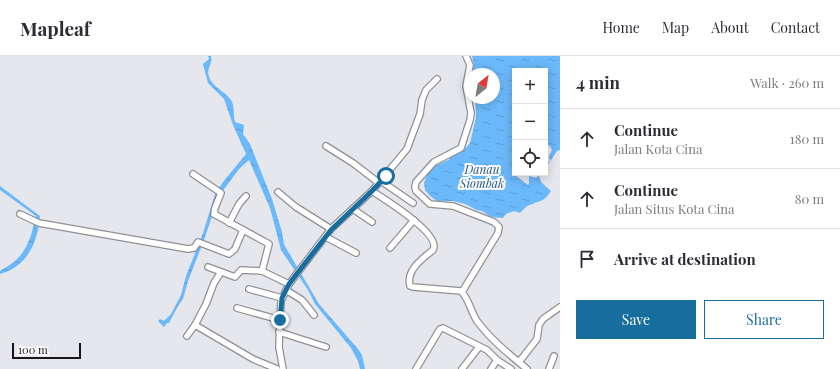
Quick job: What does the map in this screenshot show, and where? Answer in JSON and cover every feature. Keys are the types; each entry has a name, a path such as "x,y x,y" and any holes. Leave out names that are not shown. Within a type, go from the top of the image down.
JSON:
{"street":[{"path":"462,292 498,233 499,227 494,222 452,206 428,203 419,195 415,188 416,182 434,162 461,148 471,113 466,86 470,65 466,56"},
{"path":"283,369 279,348 279,332 282,298 287,287 331,230 372,191 409,146 420,114 426,90 437,79"},
{"path":"326,146 413,202"},
{"path":"193,174 219,191 214,213 229,223 269,244 262,271"},
{"path":"372,191 414,220 434,242 433,250 412,269 409,279 410,286 458,290 462,292 474,317 480,325 498,344 527,369"},
{"path":"278,192 296,207 331,230"},
{"path":"229,223 239,204 246,196"},
{"path":"353,209 372,222"},
{"path":"20,214 39,223 188,249 194,248 200,243 229,254 235,249 243,230"},
{"path":"390,248 414,220"},
{"path":"326,237 356,253"},
{"path":"208,267 235,276 241,270 262,271 287,287 302,300 314,315"},
{"path":"187,336 195,325 211,293 214,283 221,272"},
{"path":"249,289 282,298"},
{"path":"519,362 536,340 541,322 546,316 560,307"},
{"path":"237,308 280,320"},
{"path":"535,324 538,329"},
{"path":"195,325 253,359 277,369"},
{"path":"416,369 440,329 443,328 479,347 488,350 497,360 511,369"},
{"path":"279,332 326,348"},
{"path":"462,369 479,347"},
{"path":"549,369 554,356"},
{"path":"491,369 497,360"}],"water":[{"path":"208,56 211,56 208,74 211,81 231,100 235,122 244,125 243,134 250,144 272,199 286,248 319,304 362,355 365,369 360,369 358,361 351,348 315,304 308,290 281,250 270,208 249,160 239,169 219,196 188,281 183,299 169,323 167,323 164,327 158,321 160,319 164,321 171,314 181,295 186,276 203,233 215,194 246,154 233,125 224,99 208,83 203,64 209,59"},
{"name":"Danau Siombak","path":"472,56 560,56 560,150 557,151 550,162 549,156 552,150 548,145 548,68 512,68 512,176 516,176 528,185 529,176 536,178 540,176 542,183 551,191 544,199 527,206 520,213 514,211 506,214 503,218 491,217 482,211 465,204 453,201 437,201 425,190 424,183 427,175 433,167 450,159 450,155 464,149 470,143 476,117 475,104 500,104 500,68 473,68"},
{"path":"0,186 40,216 37,235 29,252 17,266 0,274 0,271 17,259 24,251 32,232 36,216 0,190"}],"route":[{"path":"280,320 282,298 289,284 331,230 386,176"}]}
